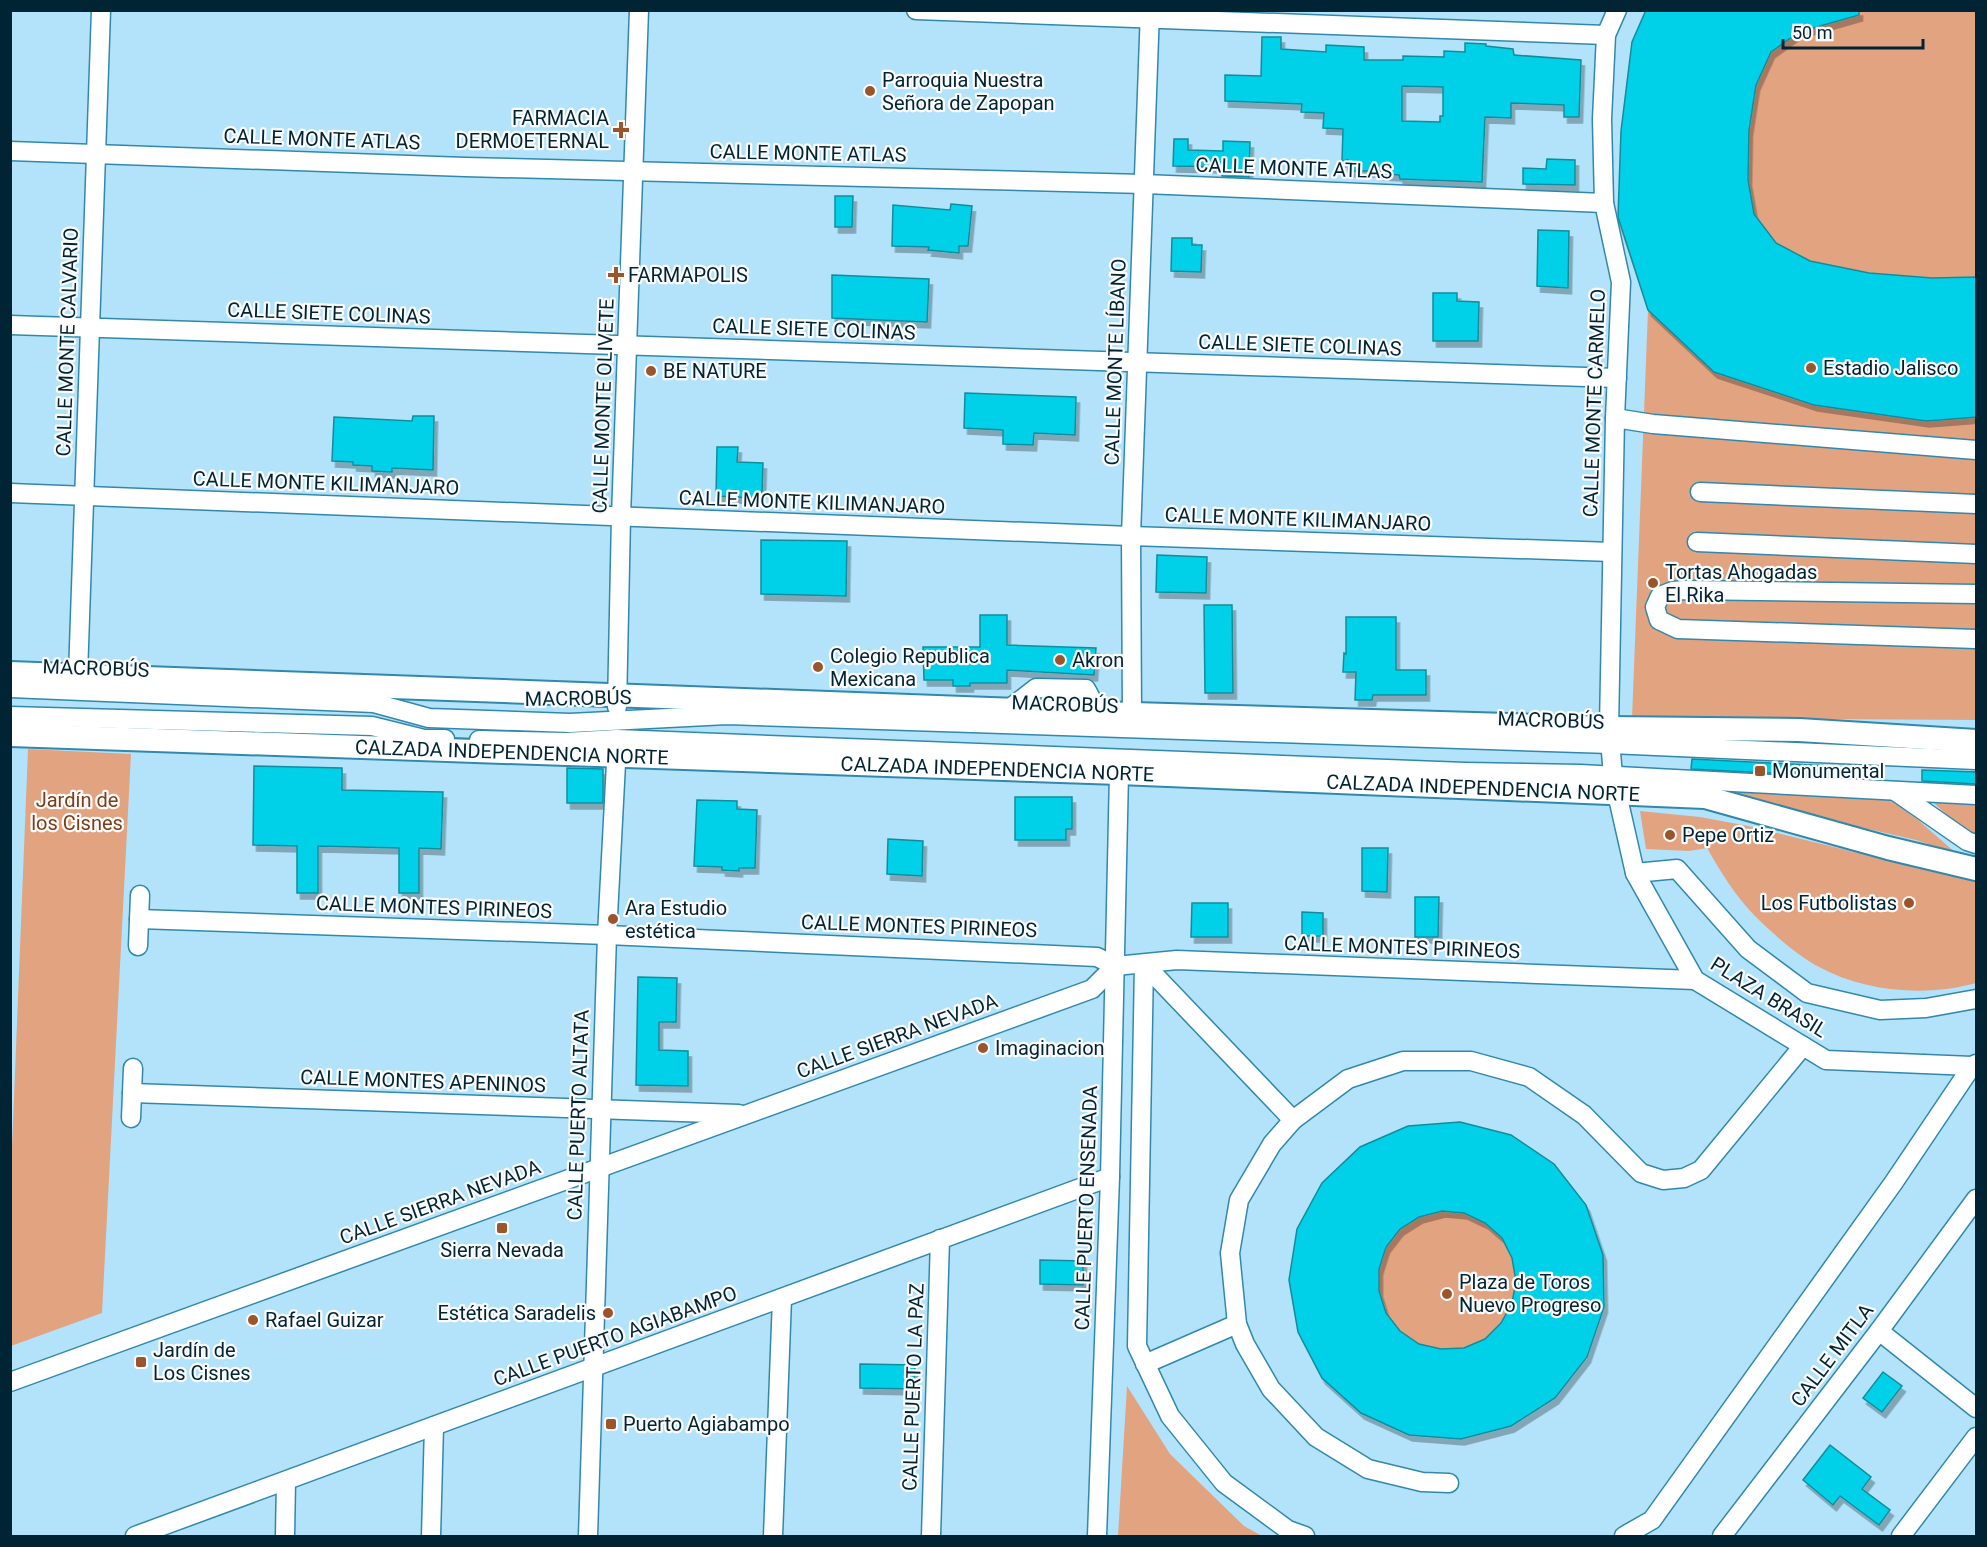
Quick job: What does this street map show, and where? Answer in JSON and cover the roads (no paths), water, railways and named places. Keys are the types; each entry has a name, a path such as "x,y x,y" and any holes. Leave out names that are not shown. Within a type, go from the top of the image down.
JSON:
{"main road":[{"path":"10,673 1009,709 1609,736 1799,730 1977,741"},
{"name":"CALZADA INDEPENDENCIA NORTE","path":"10,735 616,747 1119,773 1616,785 1705,796 1888,848 1977,869"}],"street":[{"name":"CALLE MONTE CALVARIO","path":"78,675 100,10"},
{"name":"CALLE MONTE OLIVETE","path":"617,696 639,10"},
{"path":"916,10 1150,15 1606,35"},
{"name":"CALLE MONTE CARMELO","path":"1609,736 1615,418 1621,282 1604,203 1602,119 1606,35 1617,10"},
{"name":"CALLE MONTE LÍBANO","path":"1132,714 1131,536 1150,15"},
{"name":"CALLE MONTE ATLAS","path":"10,151 634,171 1144,184 1604,203"},
{"name":"CALLE SIETE COLINAS","path":"10,325 1617,378"},
{"path":"1615,418 1653,424 1977,450"},
{"path":"1700,492 1977,504"},
{"name":"CALLE MONTE KILIMANJARO","path":"10,493 1612,552"},
{"path":"1697,542 1977,554"},
{"path":"1977,594 1684,590 1660,596 1655,607 1659,620 1678,629 1977,639"},
{"name":"MACROBÚS","path":"10,688 374,703 429,718 570,723 727,716 1609,736 1977,760"},
{"name":"CALLE PUERTO ALTATA","path":"588,1536 617,696"},
{"path":"10,716 372,726 424,739 566,742 616,747 1616,785 1977,795"},
{"name":"PLAZA BRASIL","path":"1609,736 1616,785 1635,873 1695,980 1826,1060 1974,1065"},
{"name":"CALLE PUERTO ENSENADA","path":"1097,1536 1110,1177 1119,773"},
{"path":"1895,791 1967,841 1977,844"},
{"path":"1635,873 1677,869 1748,950 1807,993 1881,1010 1926,1008 1977,999"},
{"path":"138,946 140,895"},
{"name":"CALLE MONTES PIRINEOS","path":"139,919 1097,957 1115,966 1177,960 1695,980"},
{"path":"1144,964 1293,1120"},
{"path":"1144,964 1137,1346 1170,1416 1224,1483 1288,1530 1305,1536"},
{"name":"CALLE SIERRA NEVADA","path":"10,1382 1092,989 1115,966"},
{"path":"1449,1484 1422,1482 1368,1469 1316,1437 1271,1389 1245,1344 1237,1324 1230,1253 1239,1200 1272,1144 1293,1120 1348,1079 1403,1060 1472,1061 1529,1077 1584,1115 1641,1173 1663,1180 1684,1178 1701,1170 1803,1047"},
{"path":"1642,1536 1894,1182 1974,1065"},
{"path":"131,1118 133,1068"},
{"name":"CALLE MONTES APENINOS","path":"132,1093 748,1114"},
{"name":"CALLE PUERTO AGIABAMPO","path":"137,1536 1110,1177"},
{"name":"CALLE MITLA","path":"1722,1536 1879,1331 1977,1198"},
{"name":"CALLE PUERTO LA PAZ","path":"931,1536 940,1239"},
{"path":"773,1536 782,1298"},
{"path":"1145,1364 1237,1324"},
{"path":"1879,1331 1977,1408"},
{"path":"431,1536 434,1426"},
{"path":"1901,1536 1977,1437"},
{"path":"285,1536 286,1481"},
{"path":"1624,1536 1652,1520"}],"place":[{"name":"Parroquia Nuestra Señora de Zapopan","path":"870,91"},
{"name":"FARMACIA DERMOETERNAL","path":"621,130"},
{"name":"FARMAPOLIS","path":"616,275"},
{"name":"Estadio Jalisco","path":"1811,368"},
{"name":"BE NATURE","path":"651,371"},
{"name":"Tortas Ahogadas El Rika","path":"1653,583"},
{"name":"Akron","path":"1060,660"},
{"name":"Colegio Republica Mexicana","path":"818,667"},
{"name":"Monumental","path":"1760,771"},
{"name":"Pepe Ortiz","path":"1670,835"},
{"name":"Los Futbolistas","path":"1909,903"},
{"name":"Ara Estudio estética","path":"613,919"},
{"name":"Imaginacion","path":"983,1048"},
{"name":"Sierra Nevada","path":"502,1228"},
{"name":"Plaza de Toros Nuevo Progreso","path":"1447,1294"},
{"name":"Estética Saradelis","path":"608,1313"},
{"name":"Rafael Guizar","path":"253,1320"},
{"name":"Jardín de Los Cisnes","path":"141,1362"},
{"name":"Puerto Agiabampo","path":"611,1424"}],"park label":[{"name":"Jardín de los Cisnes","path":"77,812"}]}
